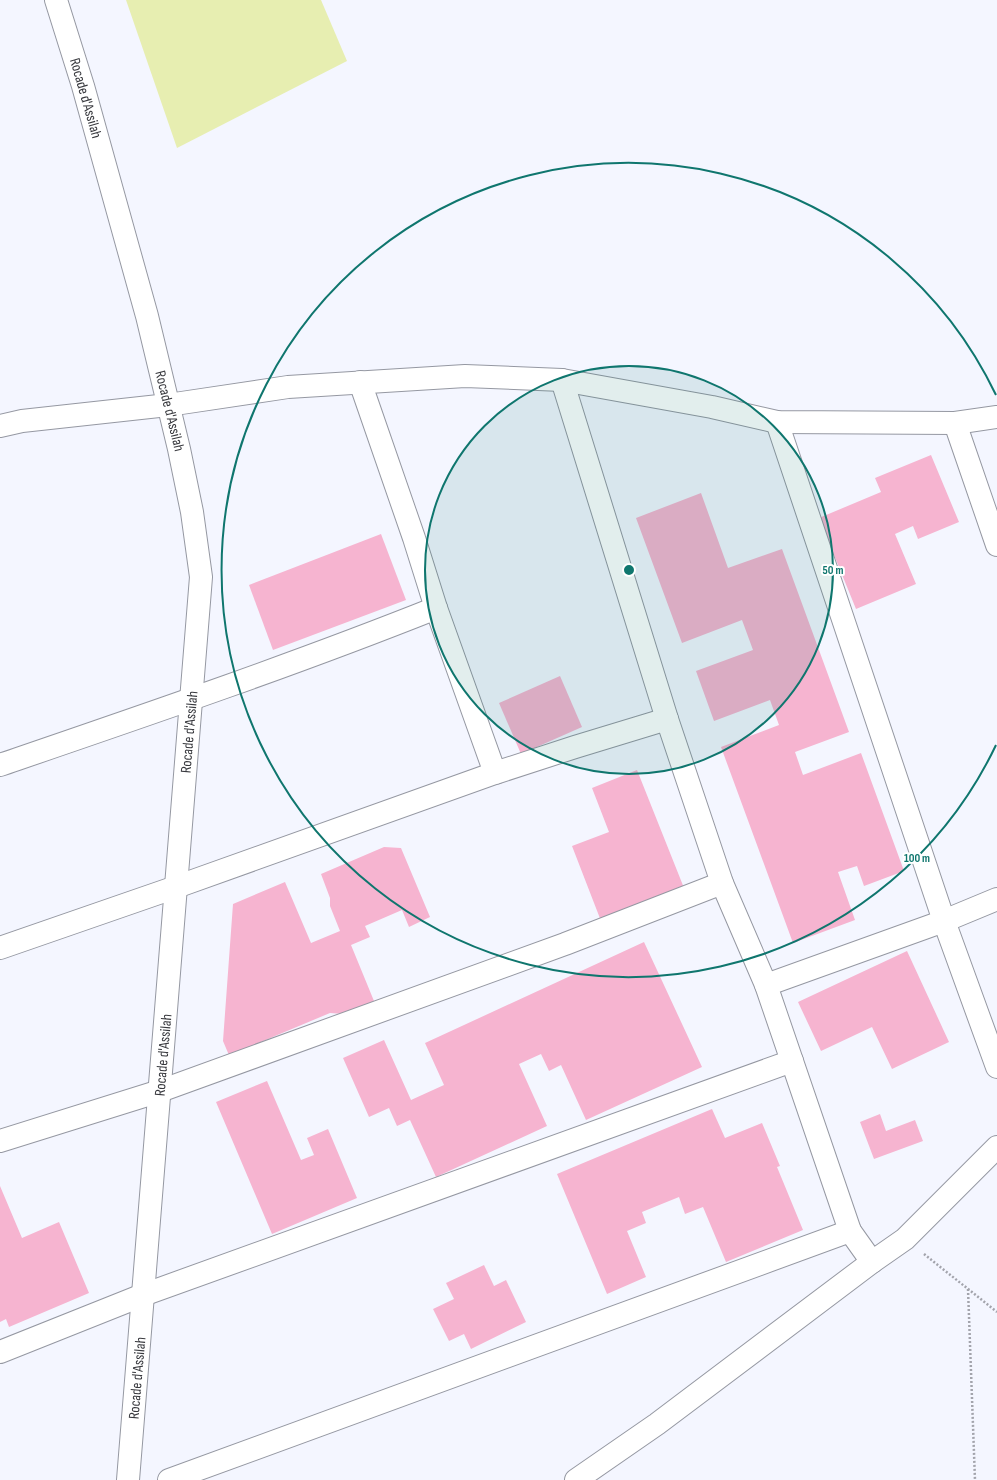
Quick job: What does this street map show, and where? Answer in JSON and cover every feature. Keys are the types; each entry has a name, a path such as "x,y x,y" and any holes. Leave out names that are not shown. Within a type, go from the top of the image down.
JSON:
{"street":[{"name":"Rocade d'Assilah","path":"56,0 85,94 140,293 179,449 192,512 201,577 128,1480"},
{"path":"0,426 22,421 168,405 288,387 465,376 562,380 712,407 777,422 955,423 997,417"},
{"path":"562,380 667,720 722,882 766,985 850,1231 872,1262"},
{"path":"360,382 414,538 436,608 495,772"},
{"path":"777,422 944,921 997,1067"},
{"path":"955,423 997,545"},
{"path":"0,765 192,699 363,637 436,608"},
{"path":"0,948 176,887 495,772 667,720"},
{"path":"0,1141 160,1091 565,944 722,882"},
{"path":"766,985 944,921 997,899"},
{"path":"0,1352 143,1294 792,1061"},
{"path":"576,1480 657,1424 872,1262 905,1239 997,1147"},
{"path":"169,1480 850,1231"}],"path":[{"path":"905,1239 997,1312"},
{"path":"968,1289 975,1480"}],"green space":[{"path":"126,0 321,0 347,61 177,148"}],"building":[{"path":"931,455 959,522 918,539 913,526 895,534 916,584 856,609 819,518 881,492 875,478"},
{"path":"701,493 728,568 782,549 849,732 795,752 803,775 861,753 904,871 864,886 857,866 838,872 855,920 793,943 721,747 779,725 770,700 714,721 696,671 753,650 742,620 682,643 636,518"},
{"path":"381,534 406,600 273,650 249,585"},
{"path":"560,676 582,727 521,754 499,703"},
{"path":"637,770 684,888 601,921 572,846 609,832 592,788"},
{"path":"384,847 401,848 430,917 409,927 402,910 365,926 370,937 351,945 374,1001 344,1014 330,1013 256,1044 258,1048 231,1060 223,1041 233,904 285,882 311,943 340,931 330,906 330,898 321,874"},
{"path":"644,942 702,1067 586,1120 561,1065 549,1071 541,1054 519,1064 547,1126 436,1177 410,1120 397,1126 389,1108 369,1117 343,1058 384,1040 411,1100 444,1085 425,1043"},
{"path":"907,951 949,1042 892,1069 872,1027 821,1051 798,1002"},
{"path":"267,1081 301,1160 314,1155 307,1138 328,1129 357,1198 272,1234 216,1102"},
{"path":"712,1109 725,1138 762,1123 780,1166 777,1167 803,1230 726,1262 703,1207 685,1214 679,1197 642,1212 646,1223 627,1231 646,1277 607,1294 557,1174"},
{"path":"880,1114 886,1131 915,1120 923,1141 874,1159 860,1122"},
{"path":"0,1186 22,1238 59,1222 89,1293 9,1327 6,1319 0,1322"},
{"path":"484,1265 494,1286 506,1280 526,1322 471,1349 464,1334 449,1341 433,1309 454,1299 446,1283"}]}
